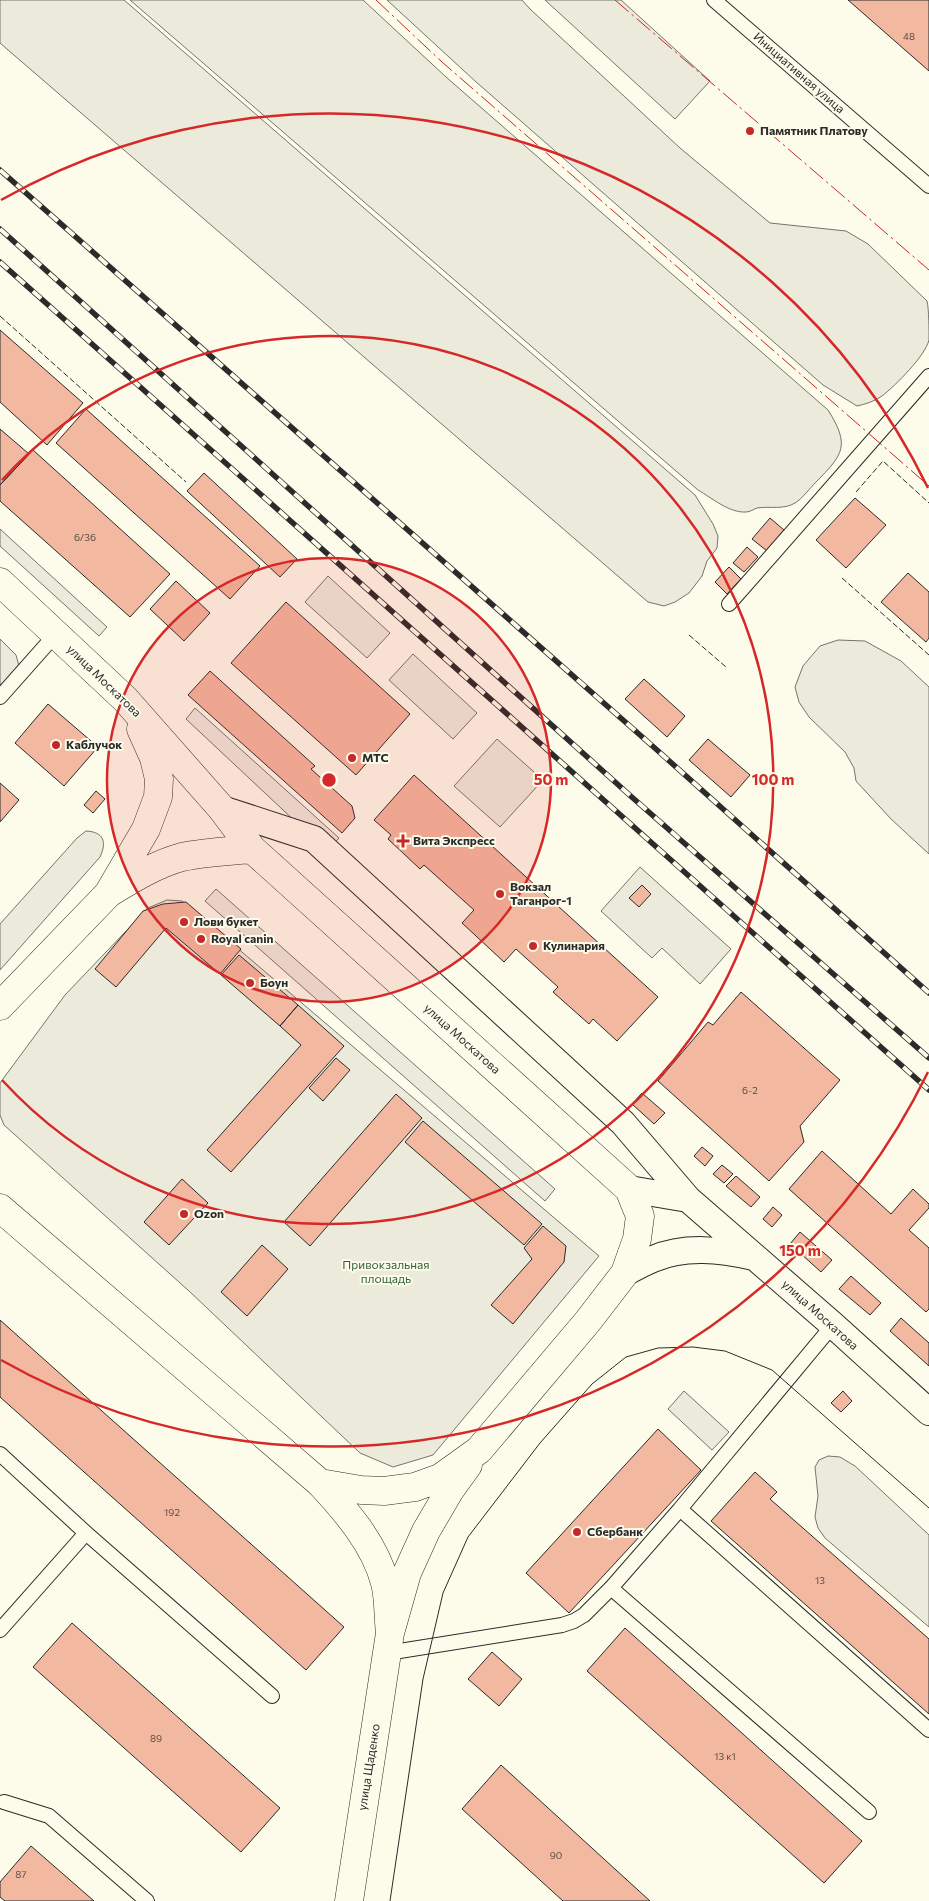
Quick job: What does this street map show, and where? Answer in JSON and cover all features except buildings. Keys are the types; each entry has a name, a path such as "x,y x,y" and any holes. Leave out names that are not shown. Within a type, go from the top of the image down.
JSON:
{"main road":[{"name":"улица Москатова","path":"0,582 125,699 222,809 252,848 629,1189"},
{"path":"108,894 146,829 158,797 159,779 154,758 125,699"},
{"path":"0,1006 108,894 133,878 183,857 252,848"},
{"path":"0,1208 320,1482 361,1490 384,1491 416,1487 440,1478 479,1450 588,1321 625,1273 636,1239 640,1216 629,1189"},
{"name":"улица Щаденко","path":"349,1901 388,1643 407,1573 426,1531 450,1490 479,1450"},
{"name":"улица Щаденко","path":"320,1482 348,1514 369,1546 385,1583 388,1643"}],"street":[{"name":"улица Москатова","path":"222,809 314,839 623,1123 688,1199 833,1325 929,1412"},
{"path":"252,848 314,839"},
{"path":"629,1189 688,1199"},
{"path":"625,1273 653,1259 686,1250 720,1251 755,1257"}],"lane":[{"name":"Инициативная улица","path":"714,0 929,186"},
{"path":"729,604 929,376"},
{"path":"0,696 55,635"},
{"path":"388,1643 562,1625 584,1615 611,1588 680,1509 833,1325"},
{"path":"0,1454 86,1534 272,1696"},
{"path":"680,1509 929,1730"},
{"path":"0,1630 86,1534"},
{"path":"611,1588 869,1812"},
{"path":"1,1803 49,1816 147,1901"}],"green space":[{"path":"0,0 124,0 695,495 713,524 718,536 717,548 707,561 702,576 689,593 675,602 664,606 648,602 0,43"},
{"path":"130,0 363,0 446,77 828,410 835,422 841,441 841,449 833,464 795,503 781,507 757,508 747,512 740,512 727,508 698,490"},
{"path":"387,0 522,0 680,148 770,223 846,231 868,244 927,301 929,340 922,354 902,378 888,391 879,398 867,403 857,406 823,385 475,81"},
{"path":"545,0 621,0 710,81 675,119"},
{"path":"328,576 390,633 367,658 305,602"},
{"path":"0,639 16,655 19,666 0,685"},
{"path":"838,640 865,641 901,661 929,687 929,854 891,819 856,781 854,768 845,752 809,717 799,702 795,687 803,666 820,646"},
{"path":"413,654 477,713 453,739 389,680"},
{"path":"497,739 543,780 500,827 454,786"},
{"path":"86,831 97,833 102,839 103,847 100,857 0,970 0,924 77,838"},
{"path":"640,867 731,949 700,984 662,948 652,958 601,911"},
{"name":"Привокзальная площадь","path":"167,900 182,901 599,1256 433,1455 393,1467 360,1453 189,1291 4,1125 0,1115 0,1083 65,995 148,908"},
{"path":"828,1456 840,1457 855,1466 929,1535 929,1627 825,1538 818,1528 815,1517 818,1496 815,1467 819,1460"}],"shaded area":[{"path":"0,529 107,627 99,636 0,546"},
{"path":"195,708 339,838 330,848 314,839 186,719"},
{"path":"216,889 555,1189 545,1201 205,901"},
{"path":"684,1391 729,1432 712,1450 668,1409"}],"tram line":[{"path":"390,1901 423,1679 443,1593 468,1537 540,1443 592,1384 626,1357 658,1348 693,1347 725,1351 772,1370 929,1508"}],"railway":[{"path":"0,170 657,750 929,993"},
{"path":"0,229 634,799 929,1058"},
{"path":"0,262 929,1090"}],"fence":[{"path":"0,316 186,482"},
{"path":"856,492 883,461 929,503"},
{"path":"842,578 929,655"},
{"path":"689,635 726,667"}],"power":[{"path":"376,0 442,62 929,486"},
{"path":"615,0 929,270"}],"place":[{"name":"Памятник Платову","path":"750,131"},
{"name":"Каблучок","path":"56,745"},
{"name":"МТС","path":"352,758"},
{"name":"Вита Экспресс","path":"403,841"},
{"name":"Вокзал Таганрог-1","path":"500,894"},
{"name":"Лови букет","path":"184,922"},
{"name":"Royal canin","path":"201,939"},
{"name":"Кулинария","path":"533,946"},
{"name":"Боун","path":"250,983"},
{"name":"Ozon","path":"184,1214"},
{"name":"Сбербанк","path":"577,1532"}]}
